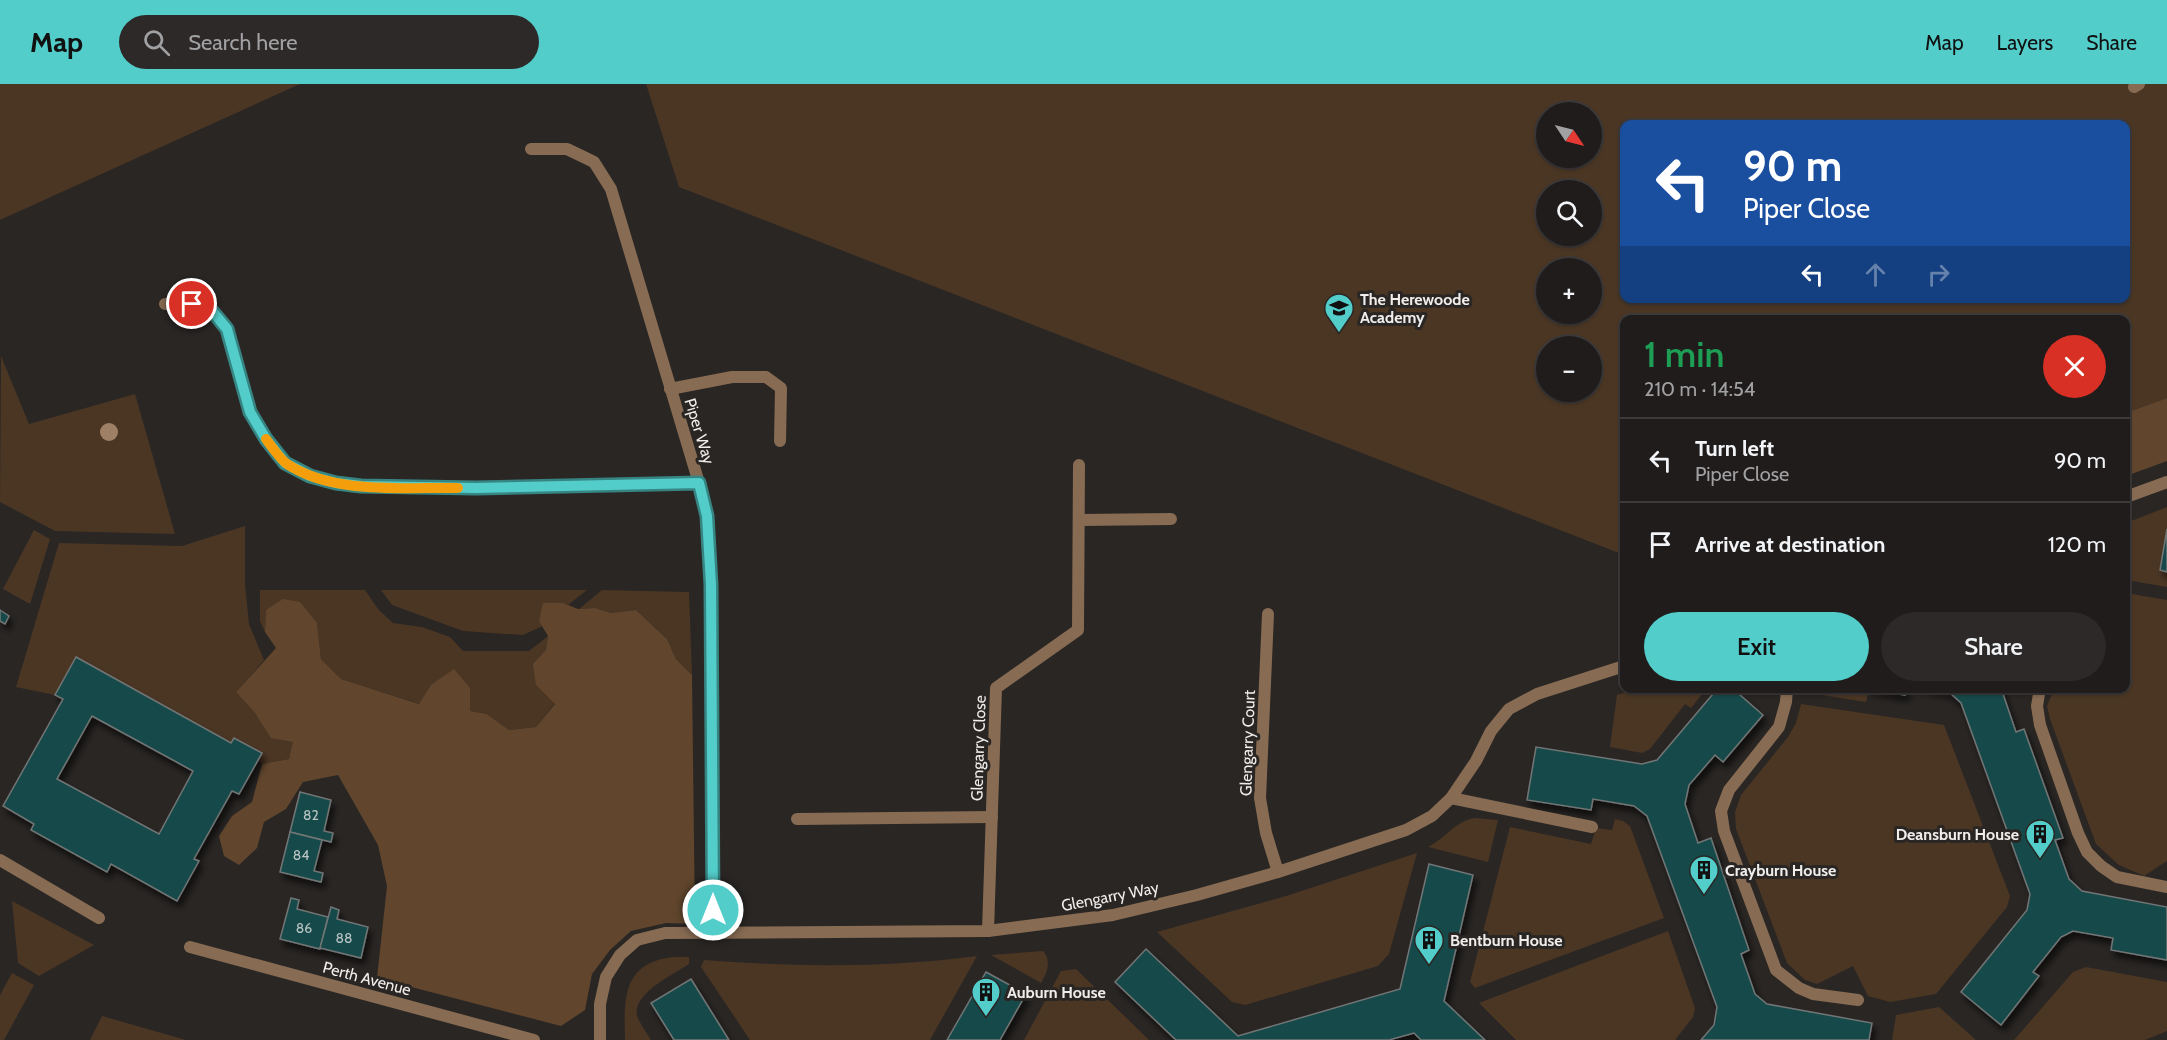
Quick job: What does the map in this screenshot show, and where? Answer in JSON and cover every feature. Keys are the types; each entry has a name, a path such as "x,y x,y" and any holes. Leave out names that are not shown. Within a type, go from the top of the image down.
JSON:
{"street":[{"name":"Piper Way","path":"531,149 567,149 594,162 611,189 707,516 711,585 713,933"},
{"path":"165,304 192,304 213,312 227,329 250,412 266,439 285,463 310,476 336,483 361,486 476,488 699,483"},
{"path":"670,389 732,377 766,376 781,388 780,441"},
{"name":"Glengarry Close","path":"988,931 996,688 1078,630 1079,465"},
{"path":"2130,496 2167,482"},
{"path":"1079,520 1171,519"},
{"name":"Glengarry Court","path":"1268,614 1260,798 1266,833 1278,872"},
{"name":"Glengarry Way","path":"600,1040 600,1004 606,977 620,955 637,940 665,933 988,931 1113,915 1197,895 1278,872 1406,830 1432,816 1451,798 1476,761 1491,731 1509,709 1537,694 1620,667"},
{"path":"1787,693 1779,727 1729,790 1721,811 1724,831 1776,970 1799,988 1813,994 1858,1000"},
{"path":"2039,693 2037,706 2040,725 2078,833 2087,852 2117,877 2167,887"},
{"path":"1451,798 1593,827"},
{"path":"798,819 992,817"},
{"path":"0,860 99,918"},
{"name":"Perth Avenue","path":"190,947 534,1040"}],"shaded area":[{"path":"0,84 300,84 0,220"},
{"name":"The Herewoode Academy","path":"646,84 2167,84 2167,398 2130,412 2130,315 1620,315 1620,553 679,187"},
{"path":"1,356 29,424 135,394 175,534 55,531 0,502"},
{"path":"2167,398 2167,461 2130,475 2130,412"},
{"path":"2167,507 2167,529 2160,570 2167,572 2167,587 2130,581 2130,521"},
{"path":"245,526 245,584 249,624 264,660 236,692 255,713 271,737 294,742 289,759 262,764 258,760 261,753 235,738 231,743 76,657 55,695 16,687 59,543 182,546"},
{"path":"34,530 50,539 30,604 3,589"},
{"path":"260,590 365,590 378,609 393,623 422,627 450,637 463,651 529,651 548,636 536,685 555,703 536,727 509,730 487,714 469,711 470,688 431,685 420,704 341,679 321,659 317,623 266,610 265,632 260,621"},
{"path":"381,590 587,590 568,605 563,603 539,621 543,626 523,635 463,631 392,605"},
{"path":"602,590 689,592 692,675 676,659 667,639 636,610 611,613 595,608 579,609"},
{"path":"2130,594 2167,600 2167,861 2144,876 2119,865 2096,844 2047,706 2052,693 2130,693"},
{"path":"283,599 300,602 317,623 321,659 341,679 419,704 431,685 454,669 470,688 470,711 487,714 509,730 536,727 555,704 536,685 533,664 546,650 548,636 539,621 543,603 563,603 578,609 595,608 611,613 636,610 667,639 676,659 692,675 695,924 666,923 631,931 610,950 592,974 585,1010 561,1026 377,978 387,886 378,845 338,775 303,782 286,809 264,822 257,848 239,865 224,856 219,836 232,816 252,802 262,764 289,759 293,742 271,738 255,713 236,692 276,648 265,632 266,610"},
{"path":"1623,693 1703,693 1691,708 1685,704 1650,749 1642,753 1610,747 1617,695"},
{"path":"1809,693 1868,693 1866,702"},
{"path":"1801,704 1944,725 2010,896 2007,907 1936,994 1890,1002 1868,996 1853,966 1817,984 1805,980 1787,963 1736,829 1735,812 1741,795 1788,737 1796,723"},
{"path":"1474,818 1498,820 1488,862 1428,847 1461,823"},
{"path":"1615,819 1630,826 1664,918 1475,988 1470,982 1510,827 1591,844 1596,828 1612,830"},
{"path":"1417,853 1389,954 1378,966 1245,1005 1232,1002 1157,932 1286,896"},
{"path":"12,901 94,945 39,976 18,963"},
{"path":"1668,931 1695,1008 1693,1017 1675,1040 1516,1040 1479,1003"},
{"path":"1043,951 1048,963 1041,983 991,955"},
{"path":"977,956 930,1040 750,1040 701,967 704,960 840,965 909,963"},
{"path":"673,957 689,957 689,964 655,985 641,999 637,1007 638,1018 651,1040 625,1040 626,997 635,975 656,961"},
{"path":"2086,967 2167,982 2167,1031 2145,1040 2014,1040 2073,972"},
{"path":"1076,969 1149,1040 1024,1040 1061,971"},
{"path":"12,973 34,985 4,1040 0,1040 0,995"},
{"path":"1939,1007 1976,1040 1892,1040 1896,1015"},
{"path":"102,1016 186,1040 90,1040"}],"building":[{"path":"2167,529 2167,572 2160,570"},
{"path":"0,610 9,616 5,624 0,621"},
{"path":"76,657 231,743 234,738 262,753 239,794 232,791 194,859 199,861 177,901 111,864 107,872 31,830 34,824 3,806 63,699 55,695","holes":["92,716 193,771 159,834 57,779"]},
{"name":"Crayburn House","path":"1714,693 1738,693 1763,715 1723,762 1715,755 1689,785 1685,804 1698,843 1711,838 1749,950 1741,954 1755,994 1767,1004 1872,1023 1869,1040 1701,1040 1714,1025 1717,1007 1647,816 1634,806 1593,799 1591,810 1527,800 1536,747 1642,764 1657,760"},
{"name":"Deansburn House","path":"1950,693 2003,693 2016,732 2024,729 2063,838 2055,840 2069,879 2082,891 2167,907 2167,960 2111,950 2113,938 2073,931 2061,937 2033,972 2039,976 2001,1025 1961,992 2027,910 2030,894 1961,703"},
{"path":"300,792 331,800 324,831 333,833 331,842 290,832"},
{"path":"290,832 322,840 314,871 323,873 321,882 280,872"},
{"name":"Bentburn House","path":"1429,864 1473,875 1444,1001 1485,1040 1421,1040 1414,1033 1389,1040 1176,1040 1115,982 1146,949 1238,1036 1400,989"},
{"path":"291,898 299,900 297,909 328,917 320,949 280,939"},
{"path":"331,907 339,910 337,919 368,927 361,958 320,948"},
{"name":"Auburn House","path":"986,972 1026,994 1000,1040 947,1040"},
{"path":"691,979 729,1040 674,1040 651,1003"}],"slow traffic":[{"path":"266,439 285,463 310,476 336,483 361,486 458,488"}],"place":[{"name":"The Herewoode Academy","path":"1339,334"},
{"name":"Deansburn House","path":"2040,860"},
{"name":"Crayburn House","path":"1704,896"},
{"name":"Bentburn House","path":"1429,966"},
{"name":"Auburn House","path":"986,1018"}],"route":[{"path":"192,304 213,312 227,329 250,412 266,439 285,463 310,476 336,483 361,486 476,488 699,483 707,516 711,585 713,910"}]}
